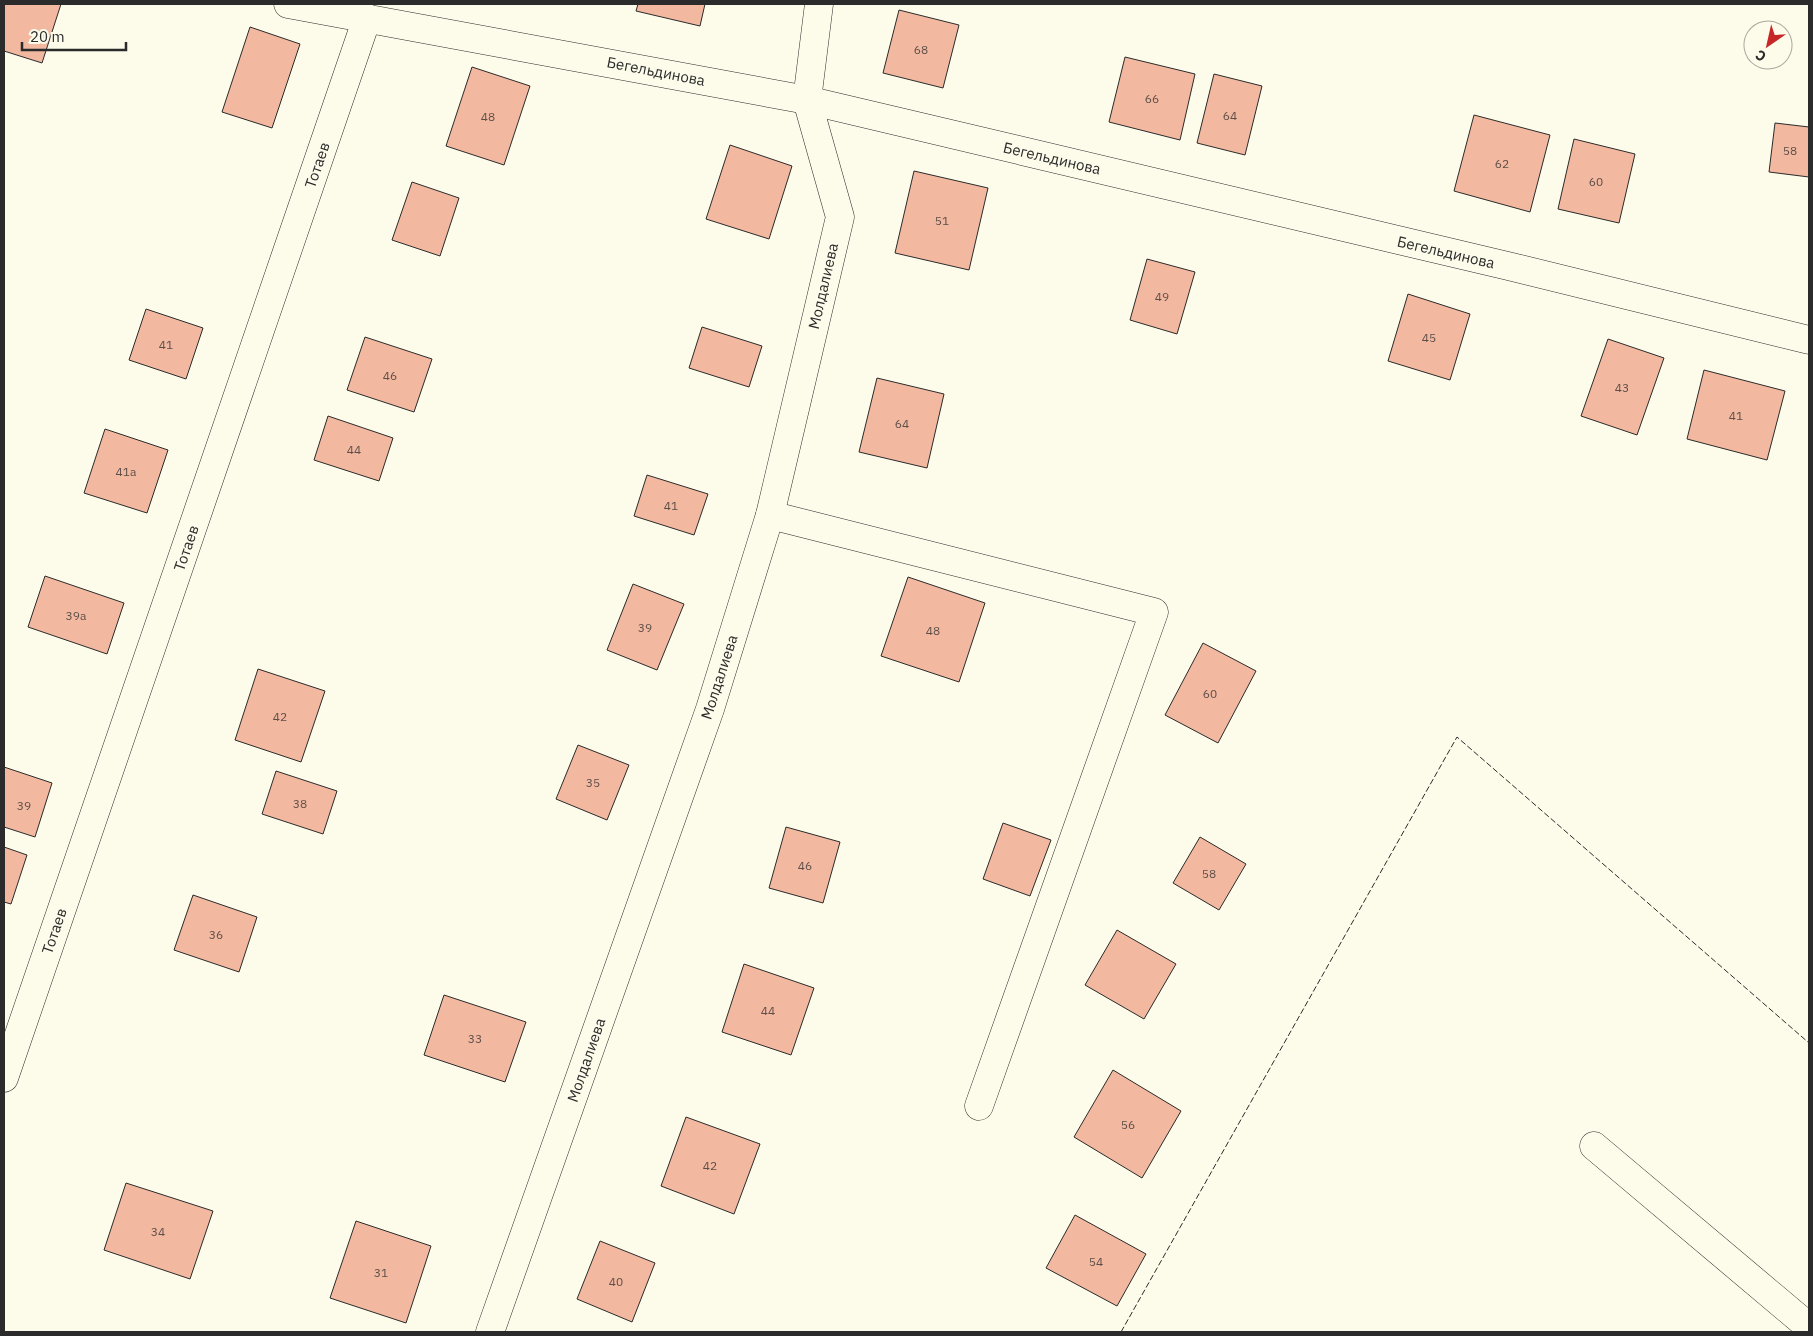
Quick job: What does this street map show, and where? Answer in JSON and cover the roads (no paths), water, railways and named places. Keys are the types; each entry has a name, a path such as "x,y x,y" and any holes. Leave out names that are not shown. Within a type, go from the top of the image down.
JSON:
{"street":[{"name":"Бегельдинова","path":"288,4 808,100 1508,266 1809,340"},
{"name":"Молдалиева","path":"490,1332 710,709 770,515 840,217 808,100 819,4"},
{"name":"Тотаев","path":"4,1078 367,18"},
{"path":"770,515 1154,612 979,1106"},
{"path":"1594,1146 1809,1327"}]}
